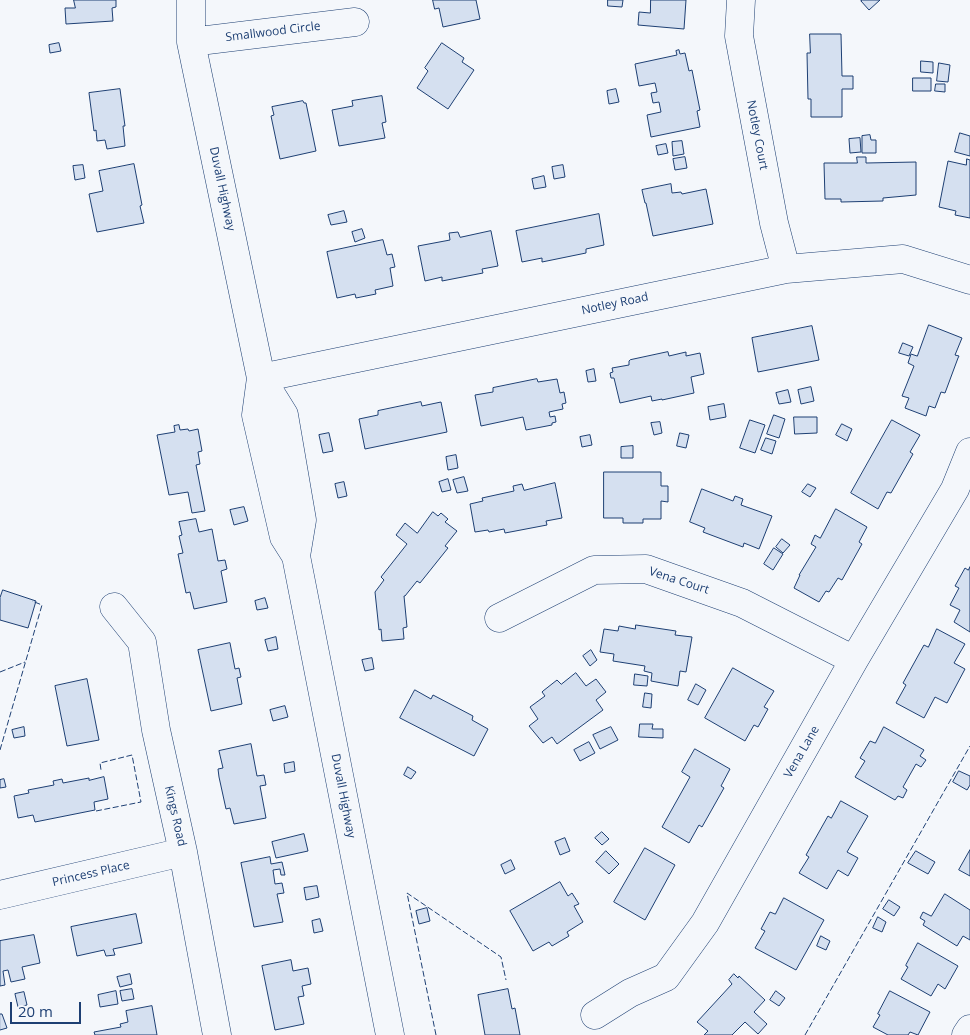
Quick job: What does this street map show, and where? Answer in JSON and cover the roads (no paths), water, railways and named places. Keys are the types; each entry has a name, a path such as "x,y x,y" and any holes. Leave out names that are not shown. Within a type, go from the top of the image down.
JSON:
{"street":[{"name":"Duvall Highway","path":"191,0 191,42 261,378 284,415 302,520 296,556 390,1035"},
{"name":"Notley Court","path":"741,0 739,36 774,223 786,269"},
{"name":"Smallwood Circle","path":"191,42 356,22"},
{"name":"Notley Road","path":"261,378 786,269 903,259 970,280"},
{"name":"Vena Lane","path":"595,1015 630,993 666,977 705,923 854,660 955,489 970,452"},
{"name":"Vena Court","path":"499,618 594,570 646,569 742,603 854,660"},
{"name":"Kings Road","path":"114,607 142,642 156,730 183,852 217,1035"},
{"name":"Princess Place","path":"0,895 183,852"},
{"path":"966,1035 970,1028"}]}
